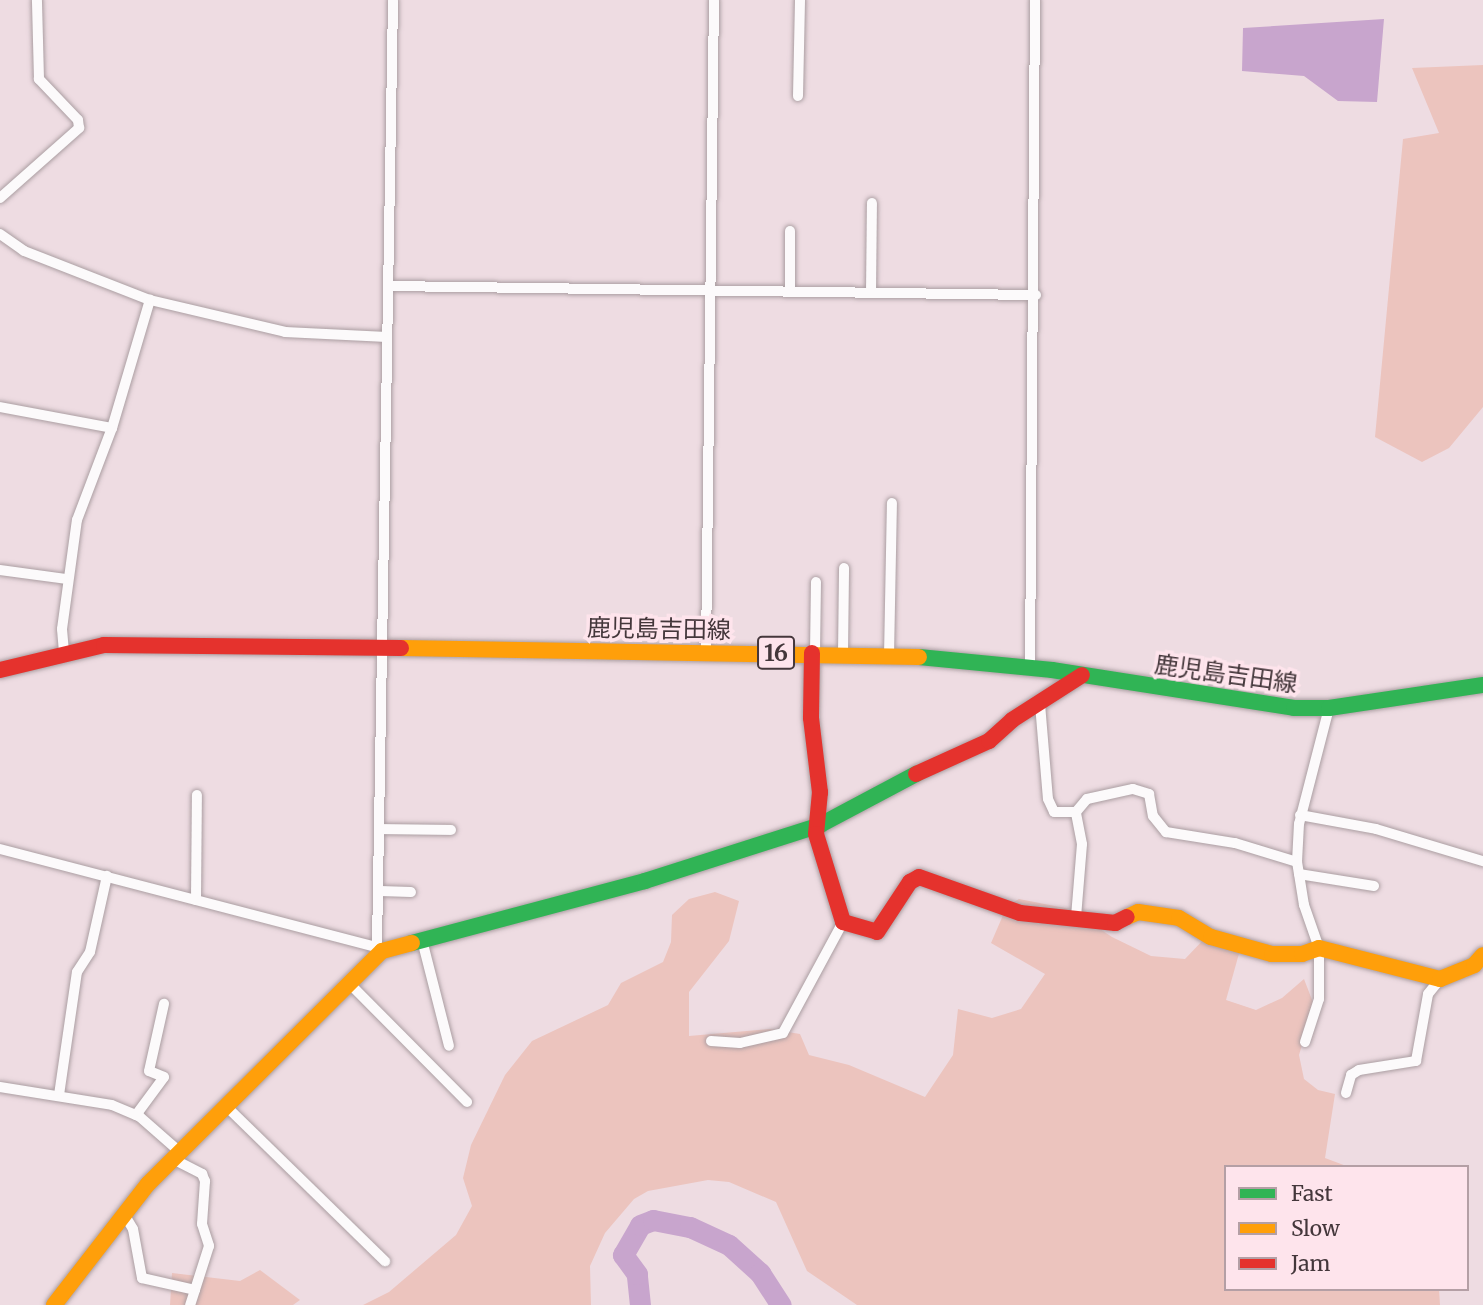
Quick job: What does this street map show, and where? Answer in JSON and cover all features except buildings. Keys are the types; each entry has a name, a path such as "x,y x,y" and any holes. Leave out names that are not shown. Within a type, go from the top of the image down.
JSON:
{"street":[{"path":"0,198 79,128 78,120 39,79 37,0"},
{"path":"54,1305 124,1214 176,1156 227,1107 379,948 393,0"},
{"path":"706,652 714,0"},
{"path":"798,96 800,0"},
{"path":"1030,667 1036,295 1035,0"},
{"path":"871,293 872,202"},
{"path":"790,231 790,292"},
{"path":"1,237 24,251 150,300 285,332 387,337"},
{"path":"389,286 1036,295"},
{"path":"64,652 67,579 78,520 112,428 150,300"},
{"path":"0,407 112,428"},
{"path":"889,656 892,503"},
{"path":"843,654 844,568"},
{"path":"0,570 67,579"},
{"path":"711,1041 740,1043 783,1033 843,922 816,835 820,825 811,718 816,582"},
{"name":"鹿児島吉田線","path":"0,670 64,652 132,643 889,656 1030,667 1265,705 1329,708 1483,685"},
{"path":"0,849 379,948 422,940 645,881 820,825 896,783 989,741 1082,675"},
{"path":"1040,704 1048,799 1054,812 1076,812 1087,799 1133,789 1149,794 1153,816 1167,832 1235,843 1297,862"},
{"path":"1305,1042 1319,999 1319,948 1304,905 1297,862 1300,815 1329,708"},
{"path":"196,900 197,795"},
{"path":"1076,812 1083,844 1076,917"},
{"path":"1300,815 1376,829 1483,861"},
{"path":"381,829 451,830"},
{"path":"1299,874 1374,886"},
{"path":"59,1095 77,972 90,953 107,876"},
{"path":"843,922 877,932 910,882 919,877 1020,913 1115,923 1138,912 1179,918 1211,937 1272,954 1319,948 1440,979"},
{"path":"380,891 411,892"},
{"path":"422,940 449,1046"},
{"path":"1346,1093 1351,1075 1359,1070 1416,1061 1428,993 1440,979 1474,965 1483,955"},
{"path":"348,982 467,1102"},
{"path":"136,1115 164,1077 149,1071 164,1004"},
{"path":"0,1087 112,1104 136,1115 176,1156 202,1174 205,1181 202,1224 209,1246 190,1305"},
{"path":"227,1107 385,1261"},
{"path":"124,1214 133,1229 142,1278 195,1290"}],"shaded area":[{"path":"1384,19 1377,102 1338,101 1304,76 1242,71 1243,28"},
{"path":"1483,65 1483,407 1449,448 1422,462 1375,437 1403,139 1439,133 1412,68"},
{"path":"715,892 739,901 729,941 689,992 689,1036 770,1029 800,1034 809,1055 849,1065 925,1097 953,1055 958,1009 992,1018 1021,1009 1045,974 991,943 1007,906 1019,899 1070,909 1112,937 1151,956 1185,959 1206,937 1240,950 1226,1000 1256,1010 1282,998 1304,979 1314,1005 1299,1055 1304,1079 1318,1090 1335,1094 1325,1158 1344,1165 1224,1165 1224,1291 1439,1291 1440,1305 857,1305 807,1271 776,1202 729,1182 708,1180 648,1191 634,1199 605,1233 590,1266 591,1305 363,1305 389,1292 456,1235 472,1206 463,1178 471,1145 505,1075 532,1041 608,1005 621,983 663,962 671,942 672,915 689,899"},
{"path":"260,1270 300,1300 293,1305 170,1305 172,1273 240,1281"}],"waterway":[{"path":"640,1305 637,1274 623,1255 640,1225 653,1220 690,1227 729,1245 760,1273 781,1305"}],"traffic: fast":[{"path":"919,657 1052,670 1294,708 1329,708 1483,685"},
{"path":"412,943 645,881 820,825 916,774"}],"traffic: slow":[{"path":"401,648 919,657"},
{"path":"1127,917 1138,912 1179,918 1211,937 1272,954 1302,954 1319,948 1440,979 1474,965 1483,955"},
{"path":"54,1305 148,1184 382,951 412,943"}],"traffic: jam":[{"path":"0,670 104,645 401,648"},
{"path":"812,653 811,718 820,792 816,834 843,922 877,932 910,882 919,877 1020,913 1115,923 1127,917"},
{"path":"916,774 989,741 1012,720 1082,675"}]}
